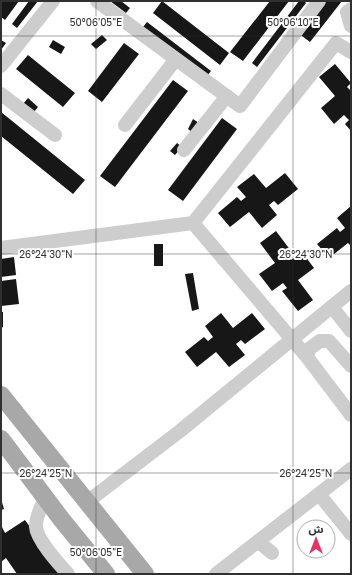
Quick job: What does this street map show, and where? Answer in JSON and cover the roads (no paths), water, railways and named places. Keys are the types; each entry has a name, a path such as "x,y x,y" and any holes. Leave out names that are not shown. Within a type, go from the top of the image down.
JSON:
{"main road":[{"path":"1,394 145,574"},
{"path":"1,439 106,574"}],"lane":[{"path":"1,66 53,1"},
{"path":"97,1 240,106 319,1"},
{"path":"351,9 347,12 351,26"},
{"path":"1,248 193,223 336,43 351,52"},
{"path":"125,125 176,59"},
{"path":"1,94 55,135"},
{"path":"184,150 226,96"},
{"path":"193,223 293,339 351,415"},
{"path":"87,502 180,431 351,291"},
{"path":"332,307 351,331"},
{"path":"307,357 309,349 320,341 329,340 351,366"},
{"path":"216,574 351,469"},
{"path":"319,494 351,534"},
{"path":"46,497 37,520 36,527 38,535 68,574"},
{"path":"258,541 272,553"}]}
